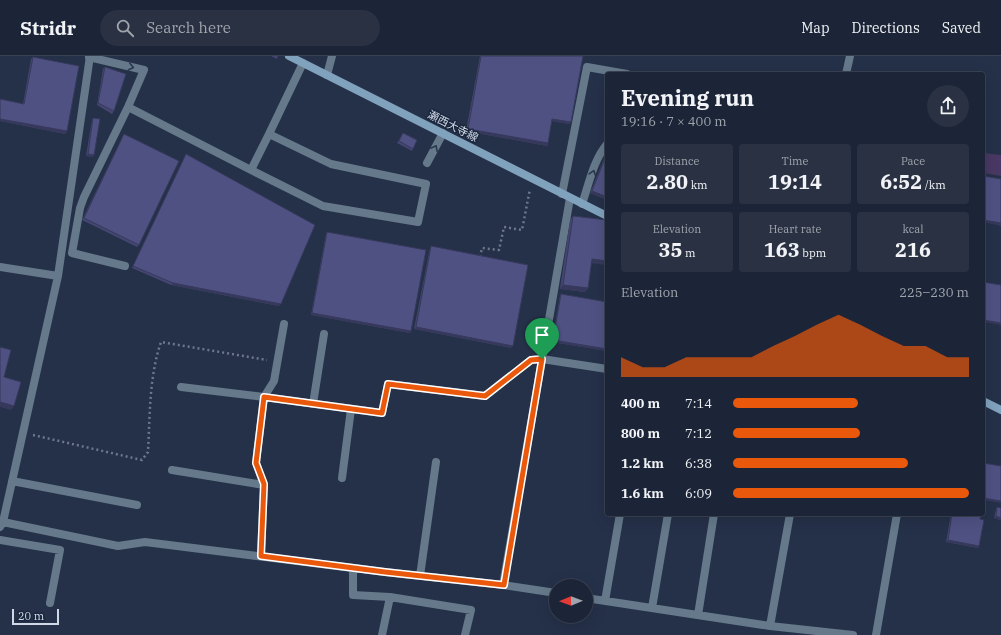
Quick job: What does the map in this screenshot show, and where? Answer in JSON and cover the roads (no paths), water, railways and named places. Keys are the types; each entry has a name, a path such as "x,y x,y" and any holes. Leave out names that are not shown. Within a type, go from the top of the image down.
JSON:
{"main road":[{"name":"瀬西大寺線","path":"289,56 605,215"},
{"path":"985,402 1001,410"}],"street":[{"path":"125,266 72,253 80,208 84,197 128,107 144,70 87,56 58,276 12,481 1,523 118,546 145,542 504,585 549,592"},
{"path":"327,75 332,56"},
{"path":"846,72 850,56"},
{"path":"251,170 303,63"},
{"path":"562,194 587,67 616,72"},
{"path":"128,107 323,206 418,222 426,184 331,164 269,134"},
{"path":"427,163 443,133"},
{"path":"582,204 597,160 605,146"},
{"path":"504,585 570,198"},
{"path":"0,267 58,276"},
{"path":"261,556 264,484 256,463 264,397 274,381 284,324"},
{"path":"313,404 324,334"},
{"path":"181,387 382,413 388,384 485,396 531,360 542,359 605,369"},
{"path":"342,478 351,409"},
{"path":"420,576 436,462"},
{"path":"172,470 264,484"},
{"path":"12,481 137,505"},
{"path":"605,601 620,516"},
{"path":"652,608 668,516"},
{"path":"698,615 714,516"},
{"path":"770,626 790,516"},
{"path":"876,635 897,516"},
{"path":"0,540 60,550 50,603"},
{"path":"353,568 353,595 390,597 471,610 465,635"},
{"path":"382,635 390,597"},
{"path":"593,599 770,626 853,635"}]}
